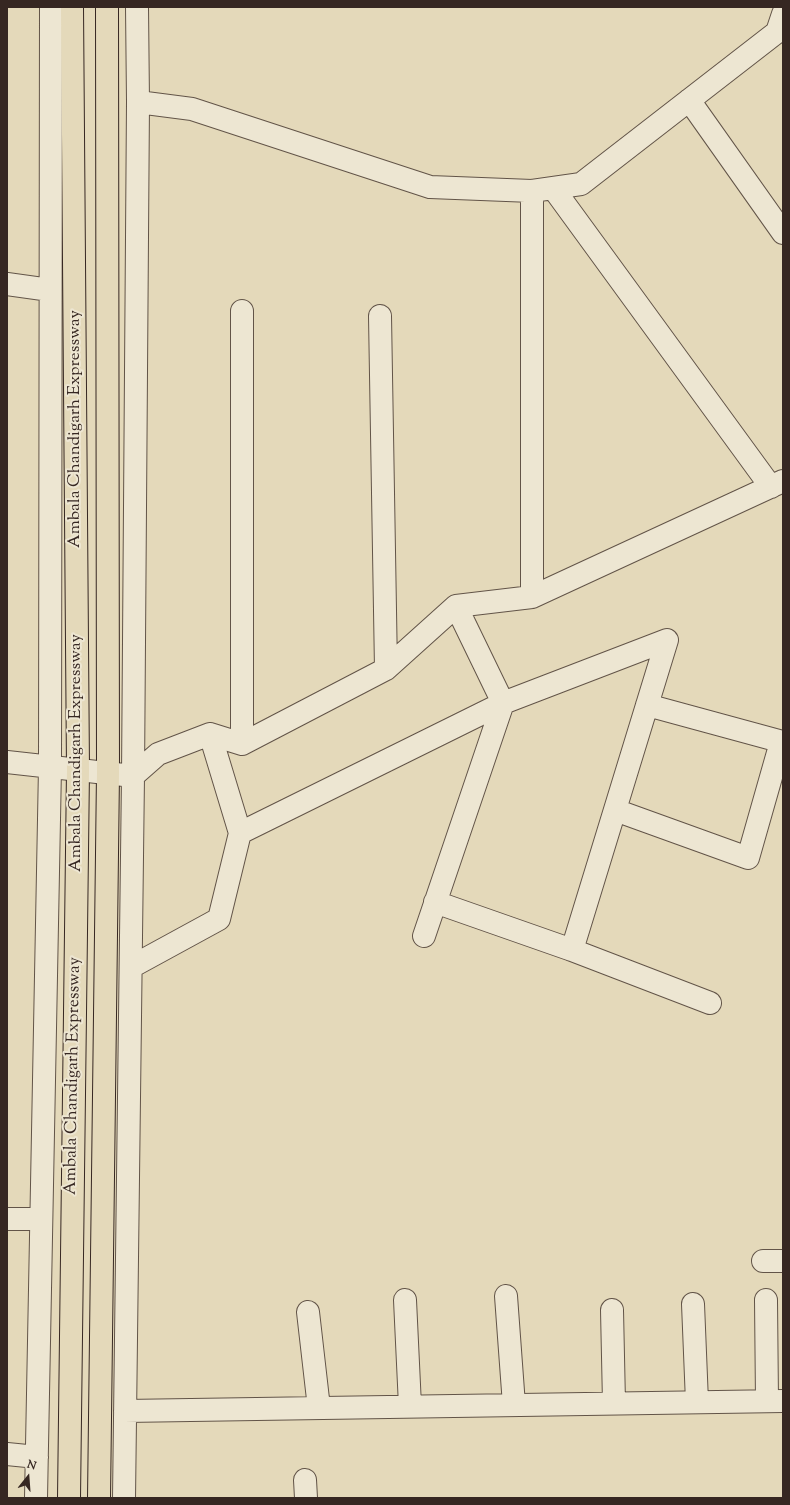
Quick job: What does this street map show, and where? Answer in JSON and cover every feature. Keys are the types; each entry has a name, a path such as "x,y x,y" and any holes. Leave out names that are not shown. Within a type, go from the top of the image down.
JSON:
{"highway":[{"name":"Ambala Chandigarh Expressway","path":"69,1498 78,770 72,7"},
{"name":"Ambala Chandigarh Expressway","path":"99,1498 108,773 107,7"}],"street":[{"path":"36,1498 50,767 51,7"},
{"path":"124,1498 133,776 138,102 137,7"},
{"path":"138,102 192,109 430,187 542,189 581,184 777,32 783,14"},
{"path":"689,100 783,233"},
{"path":"7,762 133,776 158,754 210,734 242,744 386,669 456,606 532,597 777,484 542,189"},
{"path":"532,597 542,189"},
{"path":"7,284 50,290"},
{"path":"242,311 242,744"},
{"path":"380,316 386,669"},
{"path":"424,936 503,703 456,606"},
{"path":"240,833 503,703 667,640 572,950"},
{"path":"615,810 748,858 782,742 647,705"},
{"path":"131,967 219,919 240,833 210,734"},
{"path":"435,902 572,950 710,1002"},
{"path":"7,1219 41,1219"},
{"path":"506,1296 514,1405"},
{"path":"405,1300 410,1406"},
{"path":"125,1411 775,1401 766,1300"},
{"path":"693,1304 697,1402"},
{"path":"612,1310 614,1403"},
{"path":"308,1312 320,1408"},
{"path":"7,1454 37,1457"}]}
